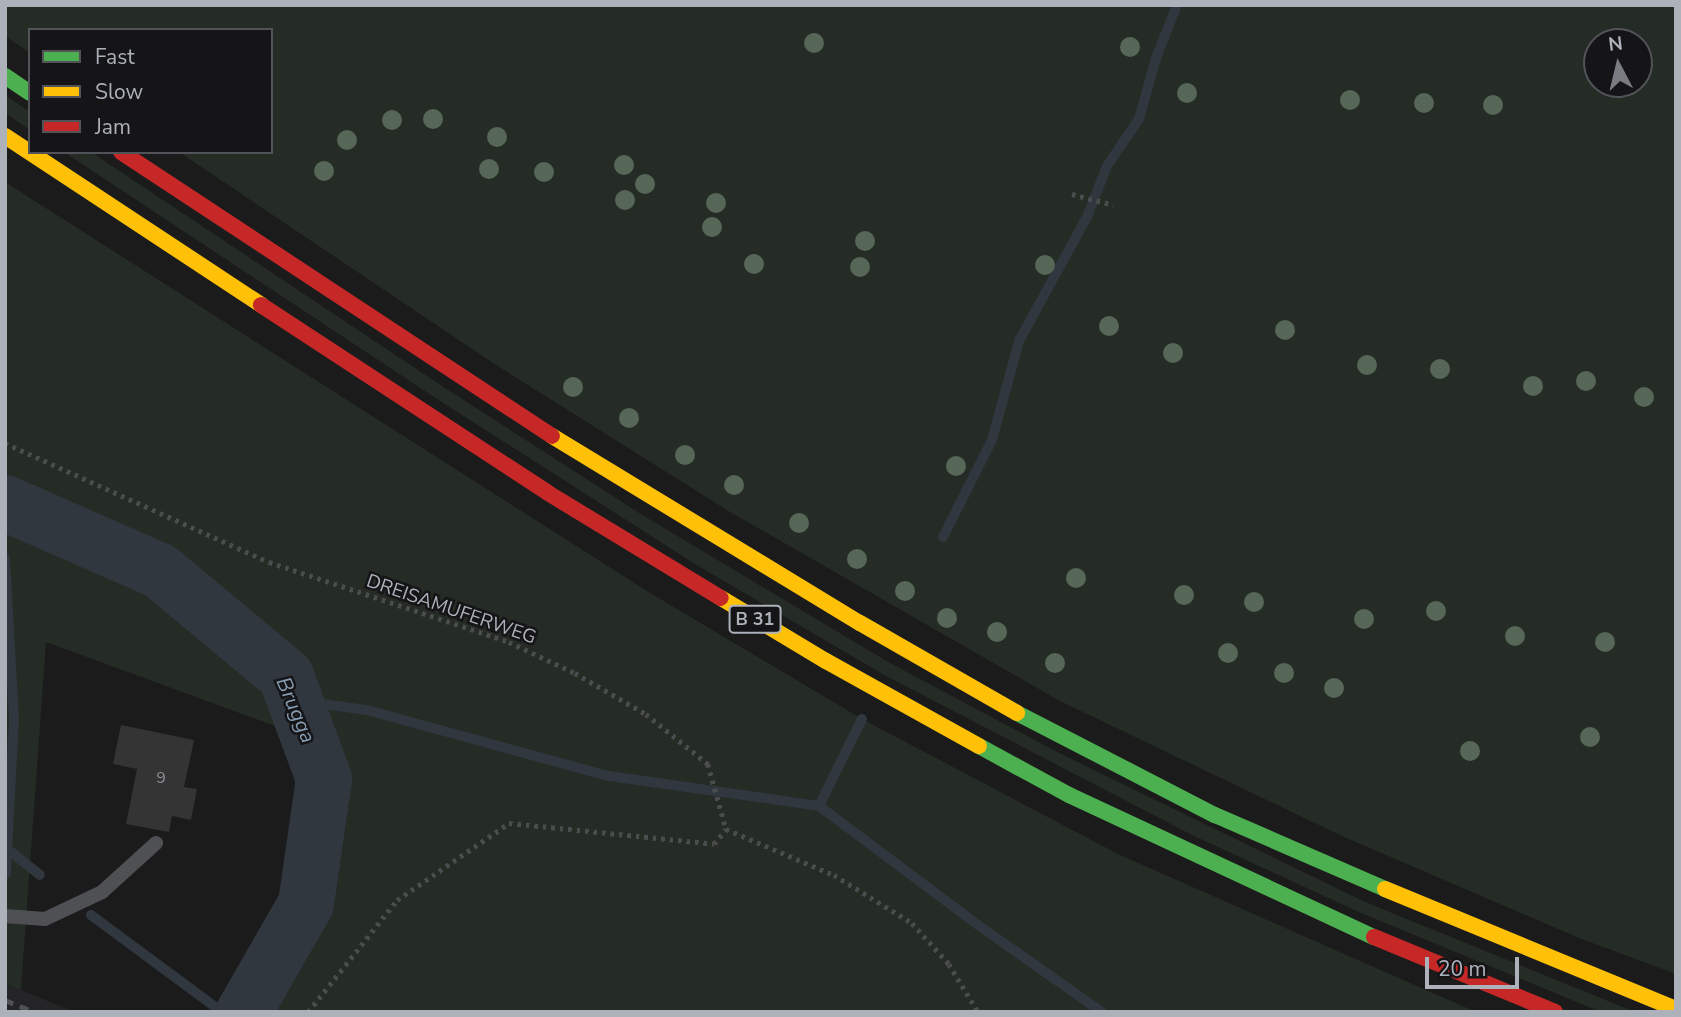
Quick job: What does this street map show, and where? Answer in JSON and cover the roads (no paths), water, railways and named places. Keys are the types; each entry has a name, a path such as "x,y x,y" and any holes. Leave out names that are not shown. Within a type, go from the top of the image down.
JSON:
{"highway":[{"path":"5,76 28,92"},
{"name":"B 31","path":"5,136 28,151"},
{"name":"B 31","path":"32,154 548,493 838,668 1069,795 1347,926 1555,1012"},
{"name":"B 31","path":"124,154 575,450 804,590 1049,731 1227,820 1423,906 1676,1009"}],"lane":[{"path":"5,916 45,919 102,892 156,843"}],"waterway":[{"path":"943,537 992,440 1019,341 1087,217 1107,166 1139,119 1156,58 1177,5"},
{"name":"Brugga","path":"5,503 160,571 286,676 324,779 306,904 244,1012"},
{"path":"5,558 14,719 6,874"},
{"path":"301,701 367,710 609,776 819,806 978,925 1102,1012"},
{"path":"819,806 862,719"},
{"path":"6,848 40,875"},
{"path":"91,915 222,1012"}],"railway":[{"path":"5,1000 35,1012"}]}
